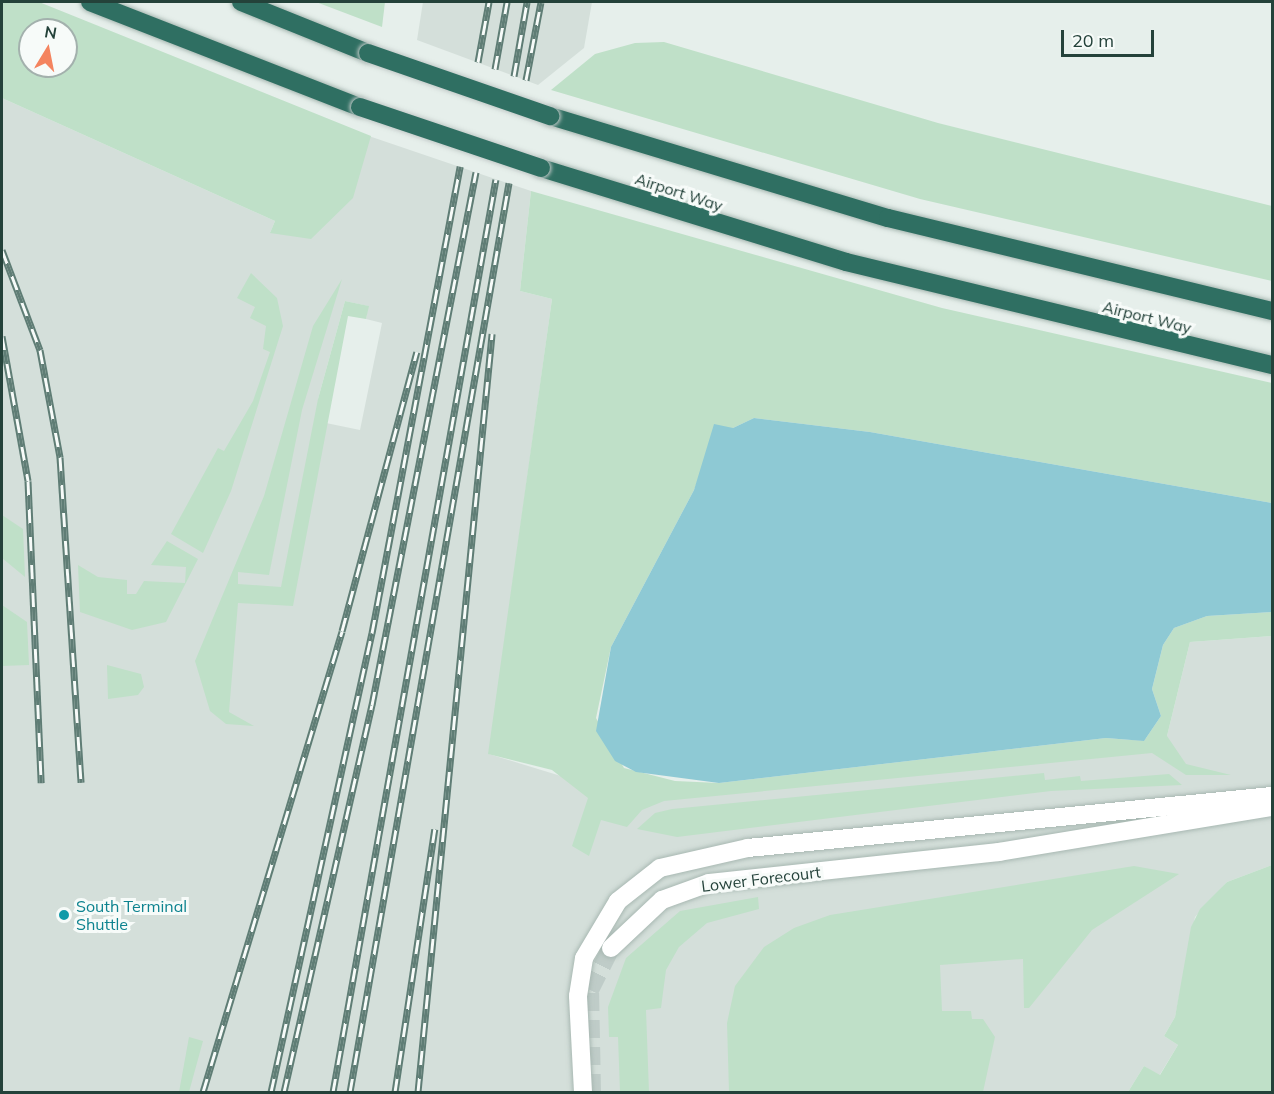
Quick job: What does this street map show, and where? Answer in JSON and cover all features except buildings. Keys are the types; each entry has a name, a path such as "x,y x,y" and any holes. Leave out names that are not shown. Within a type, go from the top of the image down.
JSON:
{"highway":[{"name":"Airport Way","path":"90,2 360,107 542,168 846,262 1272,365"},
{"name":"Airport Way","path":"241,2 368,52 550,116 888,218 1272,311"}],"street":[{"path":"583,1092 578,996 584,958 618,902 660,868 720,852 1010,820 1272,796"},
{"name":"Lower Forecourt","path":"611,948 646,911 681,891 729,880 861,869 1272,807"}],"shaded area":[{"path":"423,2 592,2 584,48 538,85 417,40"},
{"path":"2,98 275,221 270,233 360,133 531,191 520,291 552,299 489,754 636,799 1167,736 1190,642 1272,636 1272,865 1227,882 1195,917 1175,1017 1164,1036 1178,1045 1159,1076 1144,1066 1128,1092 2,1092","holes":["345,301 368,306 366,319 382,323 360,430 326,423 318,399"]}],"green space":[{"path":"2,2 39,2 371,136 353,198 311,239 270,233 275,221 2,98"},
{"path":"316,2 385,2 382,27"},
{"path":"664,42 938,123 1272,206 1272,281 920,199 551,90 595,54 635,43"},
{"path":"531,191 942,308 1272,383 1272,503 870,432 754,418 733,428 712,444 694,490 611,647 596,718 624,768 675,781 719,783 1106,738 1144,741 1161,716 1152,689 1163,645 1174,628 1207,616 1272,612 1272,636 1190,642 1167,736 1186,764 1231,775 1186,775 1152,753 664,801 642,810 627,827 601,820 589,856 572,846 588,798 552,770 488,754 552,299 520,291"},
{"path":"251,273 277,298 283,326 231,491 203,553 171,534 218,448 224,451 253,401 270,352 263,349 266,326 250,318 255,307 237,298"},
{"path":"342,279 302,410 269,575 238,572 238,584 281,587 318,399 345,301 369,306 366,319 348,316 293,606 238,603 229,712 254,726 226,724 210,711 195,661 264,496 313,326"},
{"path":"2,515 23,529 25,577 2,558"},
{"path":"167,541 198,559 166,622 132,630 80,612 78,565 98,577 127,580 127,594 136,594 144,581 185,583 186,567 151,565"},
{"path":"2,605 27,622 29,665 2,666"},
{"path":"107,665 141,674 144,687 138,695 108,699"},
{"path":"1044,773 1045,780 1080,776 1081,781 1169,774 1182,785 1051,791 677,837 637,829 655,813 672,809"},
{"path":"1272,865 1272,1092 1128,1092 1144,1066 1160,1075 1178,1045 1164,1036 1175,1017 1191,927 1200,909 1227,882"},
{"path":"1134,866 1179,874 1092,930 1029,1008 1024,1008 1023,959 940,965 942,1011 971,1011 972,1019 983,1019 995,1037 983,1092 729,1092 727,1023 735,986 764,947 794,928 830,915"},
{"path":"758,897 759,909 707,923 679,947 666,970 661,1008 646,1010 649,1092 620,1092 618,1037 609,1037 608,1007 626,958 680,911"},
{"path":"189,1037 203,1041 189,1092 179,1092"}],"water":[{"path":"754,418 870,432 1272,503 1272,612 1207,616 1174,628 1163,645 1152,689 1161,716 1144,741 1106,738 719,783 636,772 615,761 596,731 611,647 694,490 714,424 733,428"}],"tunnel":[{"path":"592,1092 590,990 611,948"}],"railway":[{"path":"478,62 489,2"},
{"path":"495,69 507,2"},
{"path":"514,76 527,2"},
{"path":"526,80 541,2"},
{"path":"271,1092 372,633 460,166"},
{"path":"284,1092 372,705 476,172"},
{"path":"333,1092 496,179"},
{"path":"350,1092 509,183"},
{"path":"2,250 40,350 60,457 81,782"},
{"path":"418,1092 492,334"},
{"path":"2,336 28,481 41,783"},
{"path":"203,1092 342,631 417,352"},
{"path":"395,1092 435,829"}],"place":[{"name":"South Terminal Shuttle","path":"64,915"}]}
